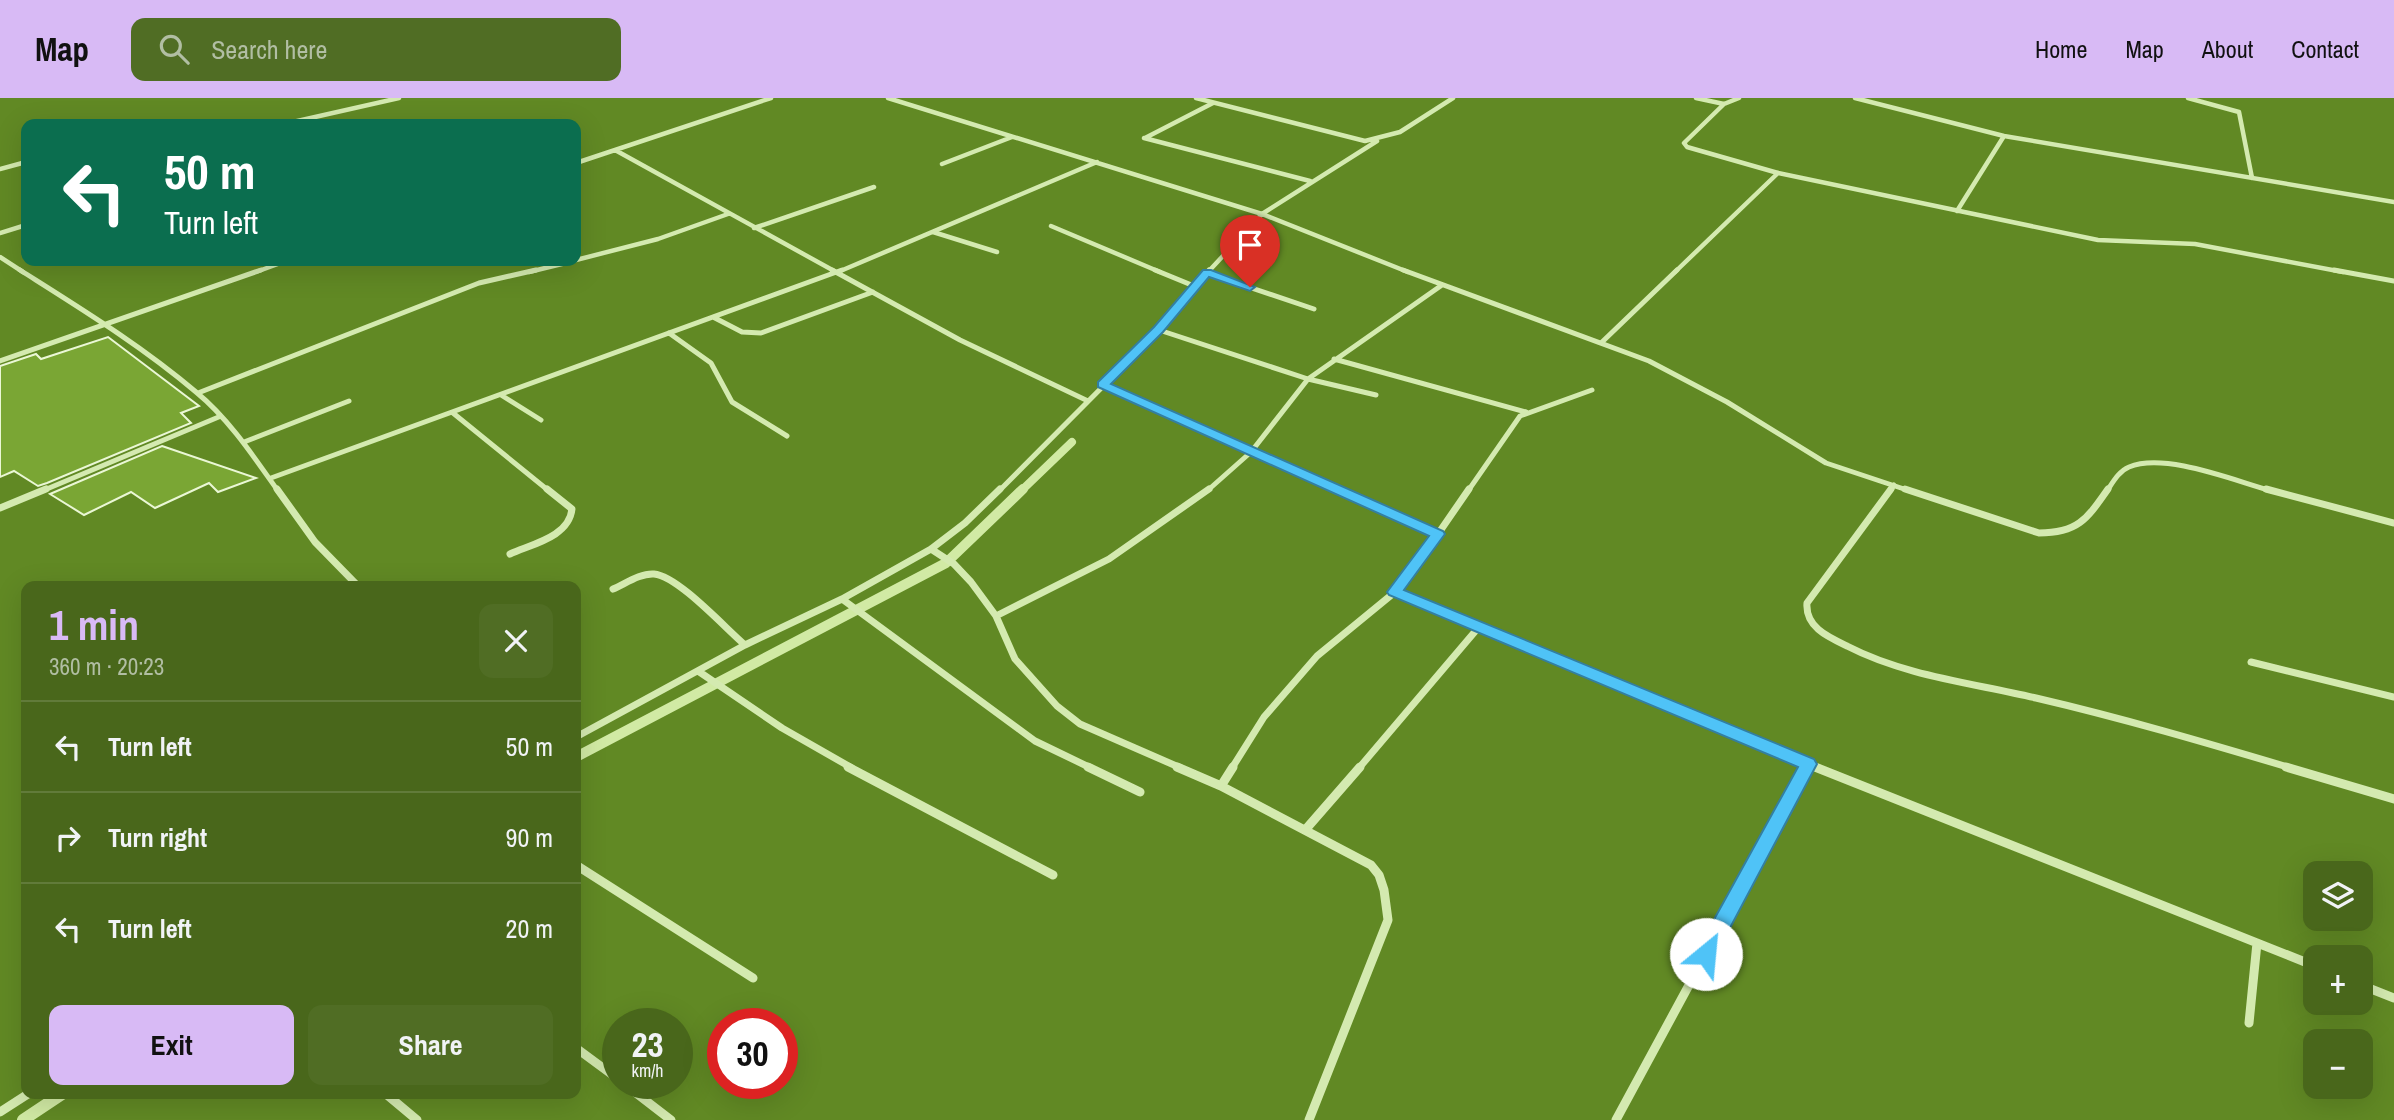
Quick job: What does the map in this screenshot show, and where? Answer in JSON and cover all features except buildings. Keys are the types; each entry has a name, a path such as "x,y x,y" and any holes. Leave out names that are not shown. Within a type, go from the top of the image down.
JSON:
{"street":[{"path":"306,119 399,98"},
{"path":"581,161 771,98"},
{"path":"888,98 1262,214 1442,285 1649,361 1705,390 1826,463 2039,533 2058,534 2073,531 2084,523 2120,472 2130,467 2149,464 2214,475 2394,523"},
{"path":"1196,98 1365,141 1377,141"},
{"path":"581,734 745,645 842,599 931,549 1006,484 1158,330 1194,286 1262,214 1310,181 1377,141 1397,134 1453,98"},
{"path":"1696,98 1724,104"},
{"path":"1739,98 1724,104 1689,135 1684,143 1686,147 1778,173 2110,242 2195,244 2394,281"},
{"path":"1856,98 2004,136 2394,202"},
{"path":"2188,98 2239,112 2252,178"},
{"path":"1213,103 1144,138 1310,181"},
{"path":"942,164 1013,136"},
{"path":"1957,211 2004,136"},
{"path":"615,150 960,340 1087,401"},
{"path":"271,478 837,272 1097,162"},
{"path":"0,169 21,163"},
{"path":"1601,343 1778,173"},
{"path":"754,228 874,187"},
{"path":"581,258 658,239 728,214"},
{"path":"1051,226 1194,286"},
{"path":"0,233 21,227"},
{"path":"933,232 997,252"},
{"path":"0,257 104,324 198,393 244,442 315,542 353,581"},
{"path":"0,361 272,266"},
{"path":"198,393 480,283 550,266"},
{"path":"1207,273 1314,309"},
{"path":"996,616 1109,559 1200,496 1251,452 1308,379 1442,285"},
{"path":"713,317 742,332 761,333 873,292"},
{"path":"1158,330 1308,379 1376,396"},
{"path":"669,333 711,363 732,402 787,436"},
{"path":"1334,359 1526,412"},
{"path":"1102,385 1438,534"},
{"path":"1221,786 1264,718 1317,656 1395,592 1520,416 1592,390"},
{"path":"501,395 541,420"},
{"path":"244,442 349,401"},
{"path":"453,413 572,509 571,519 564,528 510,554"},
{"path":"0,508 222,416"},
{"path":"1894,485 1807,603 1806,613 1810,622 1823,633 1866,653 1917,671 2037,698 2394,800"},
{"path":"931,549 954,564 971,582 996,616 1015,659 1057,706 1080,724 1221,786 1371,865 1382,882 1388,920 1309,1120"},
{"path":"614,589 648,575 661,575 677,584 720,626 745,645"},
{"path":"1395,592 1808,764 2303,962"},
{"path":"842,599 1035,741 1140,792"},
{"path":"1306,829 1457,656 1478,628"},
{"path":"2251,662 2394,697"},
{"path":"698,671 782,729 832,758 1053,875"},
{"path":"1616,1120 1808,764"},
{"path":"581,868 753,978"},
{"path":"2249,1023 2257,943"},
{"path":"2373,990 2394,998"},
{"path":"581,1052 602,1067"},
{"path":"0,1112 21,1098"},
{"path":"392,1099 417,1120"},
{"path":"644,1099 671,1120"}],"waterway":[{"path":"1021,491 1072,442"},
{"path":"581,754 946,563 1023,489"},
{"path":"23,1120 54,1099"}],"route":[{"path":"1250,287 1207,273 1158,330 1102,385 1438,534 1395,592 1808,764 1706,954"}]}
